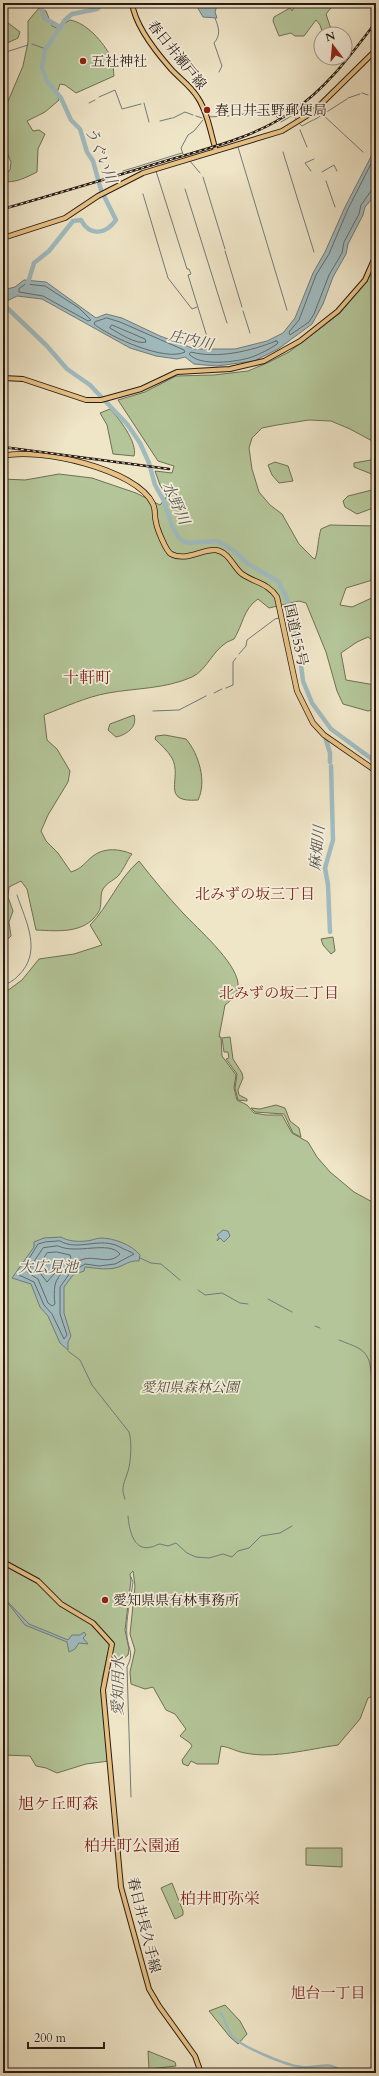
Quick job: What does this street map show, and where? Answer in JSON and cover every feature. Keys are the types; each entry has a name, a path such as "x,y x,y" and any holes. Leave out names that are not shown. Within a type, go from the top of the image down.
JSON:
{"highway":[{"name":"国道155号","path":"3,456 20,453 65,458 131,481 143,490 153,504 156,523 168,552 175,556 185,556 208,551 223,552 243,575 261,582 272,591 277,597 298,691 313,723 324,734 376,771"}],"main road":[{"name":"春日井瀬戸線","path":"132,3 135,16 140,27 168,66 188,84 200,100 216,151"},
{"path":"3,238 65,218 106,191 143,172 282,131 317,109 376,50"},
{"path":"3,378 23,379 86,400 101,400 141,390 177,372 240,368 274,356 300,341 338,311 365,280 376,255"},
{"name":"春日井長久手線","path":"3,1562 38,1581 60,1604 93,1623 112,1644 103,1690 121,1887 149,1989 159,2006 195,2056 201,2073"}],"green space":[{"path":"296,3 335,3 326,14 330,26 320,26 316,20 304,36 295,36 291,33 279,36 273,21 274,17 290,8 292,11"},
{"path":"39,8 46,11 52,26 57,28 70,20 82,25 94,34 104,45 112,59 114,76 76,93 65,85 60,84 57,93 59,100 45,112 27,121 33,131 39,130 45,134 38,149 37,172 16,181 7,182 3,181 3,177 10,170 11,162 3,143 3,113 23,66 28,42 28,21"},
{"path":"3,19 20,32 18,38 3,45"},
{"path":"376,271 376,443 331,421 309,420 262,428 252,438 249,448 252,469 259,492 270,505 282,514 299,544 313,558 315,559 316,556 321,529 330,525 376,526 376,579 346,588 340,605 352,607 376,596 376,643 368,637 357,642 341,653 346,680 375,685 376,709 368,711 343,704 337,691 326,652 306,603 299,601 269,608 258,599 246,612 234,639 221,646 198,674 171,684 119,691 92,697 44,715 47,740 57,749 70,771 68,782 48,815 41,831 46,841 58,853 71,872 78,869 93,856 102,851 118,850 132,854 119,875 103,889 98,913 86,925 78,928 62,931 36,930 27,889 21,881 9,887 8,897 13,911 9,922 11,936 3,943 3,479 25,480 59,474 92,478 136,493 160,505 167,496 160,485 155,471 172,473 174,466 158,461 118,400 145,392 176,376 214,375 248,371 289,352 339,314 371,274"},
{"path":"110,409 123,424 131,438 134,456 113,454 107,425 100,413"},
{"path":"376,459 376,478 374,475 354,467 354,463"},
{"path":"275,462 288,466 293,481 279,483 272,475 268,465"},
{"path":"376,489 376,507 357,514 345,507 343,501 348,496"},
{"path":"134,715 135,719 133,727 124,734 116,737 108,730 110,724"},
{"path":"165,735 186,739 191,745 198,760 202,777 201,793 198,800 186,800 179,798 174,788 175,766 170,755 155,739 156,736"},
{"name":"愛知県森林公園","path":"139,861 172,901 223,955 235,974 238,983 237,990 232,999 225,1005 219,1037 221,1037 222,1056 236,1075 234,1088 237,1100 247,1105 254,1113 282,1115 292,1133 308,1142 317,1157 330,1172 354,1192 376,1204 376,1695 368,1698 360,1719 338,1745 292,1753 268,1755 256,1755 221,1746 218,1764 197,1764 191,1761 188,1766 183,1764 182,1760 192,1746 180,1736 186,1729 175,1714 166,1710 153,1687 145,1689 131,1684 130,1672 135,1650 130,1634 135,1586 133,1571 130,1574 131,1580 125,1630 129,1649 128,1655 122,1660 112,1658 114,1656 108,1652 102,1680 109,1761 86,1764 57,1773 46,1768 36,1766 30,1756 3,1755 3,994 22,980 39,959 74,954 102,945 90,925 103,910 125,876"},
{"path":"333,937 335,951 331,954 323,945 321,939"},
{"path":"230,1037 233,1059 242,1073 243,1078 238,1090 239,1095 247,1099 247,1101 238,1100 235,1088 237,1074 226,1059 229,1058 228,1052 224,1052 222,1038"},
{"path":"276,1105 285,1108 290,1121 299,1128 301,1137 293,1133 284,1114 255,1112 251,1108 260,1109"},
{"path":"306,1848 342,1848 342,1867 306,1865"},
{"path":"172,1883 183,1911 183,1915 175,1919 161,1888"},
{"path":"225,2005 240,2021 247,2034 238,2044 230,2037 209,2011"},
{"path":"148,2051 175,2062 176,2066 149,2069"}],"water":[{"path":"218,3 215,12 217,18 203,17 196,5"},
{"name":"庄内川","path":"376,147 376,190 371,200 365,207 363,215 348,244 346,254 333,277 323,304 312,324 278,349 254,361 217,366 194,364 185,357 177,359 156,356 130,348 42,299 17,296 3,303 3,290 15,287 24,280 46,282 96,318 106,314 122,318 160,336 195,349 235,349 267,341 283,333 295,318 313,273 325,252 345,207"},
{"path":"223,1230 228,1231 230,1236 224,1242 220,1238 217,1241 219,1237 217,1235"},
{"name":"大広見池","path":"61,1237 76,1241 88,1241 97,1238 111,1239 128,1245 140,1255 139,1261 132,1261 111,1269 85,1267 84,1271 73,1275 64,1287 64,1313 71,1336 68,1342 68,1350 60,1343 48,1316 40,1307 31,1284 12,1278 34,1247 34,1242 44,1238"},
{"path":"3,1597 29,1624 68,1640 72,1635 80,1635 84,1632 86,1635 83,1638 88,1644 79,1643 75,1649 69,1652 67,1642 25,1625"}],"waterway":[{"path":"41,3 44,18 60,27"},
{"name":"うぐい川","path":"27,286 34,263 49,251 73,221 81,220 89,229 98,232 108,228 116,220 101,190 93,161 87,152 80,129 71,120 61,98 47,81 42,68 45,50 65,20 72,14 97,9 104,3"},
{"path":"215,18 219,31 218,37 214,43 222,66 219,72"},
{"path":"32,44 46,49"},
{"path":"3,53 28,45"},
{"path":"99,97 115,90 122,109 141,104"},
{"path":"362,93 368,95"},
{"path":"348,98 360,94"},
{"path":"376,98 374,103 376,106"},
{"path":"314,120 347,99"},
{"path":"89,103 95,100"},
{"path":"144,103 149,122"},
{"path":"173,118 185,112 193,115"},
{"path":"232,116 256,112 268,114"},
{"path":"322,114 363,152"},
{"path":"275,115 279,119"},
{"path":"281,122 293,115 297,120"},
{"path":"196,116 202,118"},
{"path":"208,117 229,116"},
{"path":"160,121 172,118"},
{"path":"183,154 181,148 188,135 194,131 203,120"},
{"path":"299,123 302,126 313,120"},
{"path":"300,130 307,147"},
{"path":"238,147 287,310"},
{"path":"283,152 314,252"},
{"path":"123,171 182,153"},
{"path":"311,171 305,163 314,159"},
{"path":"190,161 200,173"},
{"path":"322,172 334,165 337,171"},
{"path":"156,171 187,269 189,269 191,274 188,275 208,340"},
{"path":"203,177 225,249"},
{"path":"326,181 335,207"},
{"path":"185,189 227,323"},
{"path":"143,194 168,278 192,309 197,307"},
{"path":"225,251 242,307"},
{"name":"水野川","path":"3,304 46,345 67,369 90,385 127,424 140,443 149,463 155,485 164,501 172,526 179,538 182,541 190,543 217,541 233,550 248,564 278,581 287,599 298,640 303,681 312,703 331,729 376,762"},
{"path":"243,311 250,333"},
{"name":"水野川","path":"284,617 292,616"},
{"path":"239,654 246,646 247,640 275,619 279,618"},
{"path":"226,688 233,685 233,662 236,658"},
{"path":"214,693 222,689"},
{"path":"153,711 179,710 206,696"},
{"name":"麻畑川","path":"326,740 330,753 330,762"},
{"name":"麻畑川","path":"330,932 328,885 325,868 333,840 331,766"},
{"name":"愛知用水","path":"3,987 18,976 26,967 30,957 31,947 28,926 17,895"},
{"name":"愛知用水","path":"3,1190 7,1200"},
{"path":"140,1258 151,1263 161,1264 180,1280"},
{"path":"198,1290 205,1295 222,1293 240,1303 248,1304"},
{"path":"268,1299 292,1312"},
{"path":"315,1326 320,1328"},
{"path":"339,1340 360,1349 365,1353 370,1363 373,1386 376,1392"},
{"path":"68,1351 80,1360 92,1385 129,1432 131,1441 129,1467 123,1488 125,1499"},
{"path":"128,1516 129,1527 133,1538 140,1546 145,1548 160,1544 168,1546 176,1543 187,1553 196,1557 209,1558 223,1554 232,1557 238,1551 249,1548 261,1536 280,1533 292,1526"},
{"name":"愛知用水","path":"131,1577 133,1582 127,1617 127,1637 131,1655 127,1667 131,1797"},
{"name":"愛知用水","path":"221,2013 232,2036 254,2050 276,2060 295,2066 308,2067 328,2065 333,2066 342,2073"}],"railway":[{"path":"3,209 214,147 247,135 279,120 318,91 348,58 376,22"},
{"path":"3,447 169,469"}],"place":[{"name":"五社神社","path":"83,61"},
{"name":"春日井玉野郵便局","path":"207,110"},
{"name":"愛知県県有林事務所","path":"105,1600"}],"district":[{"name":"十軒町","path":"87,678"},
{"name":"北みずの坂三丁目","path":"255,894"},
{"name":"北みずの坂二丁目","path":"279,993"},
{"name":"旭ケ丘町森","path":"58,1804"},
{"name":"柏井町公園通","path":"132,1846"},
{"name":"柏井町弥栄","path":"220,1899"},
{"name":"旭台一丁目","path":"328,1993"}]}
